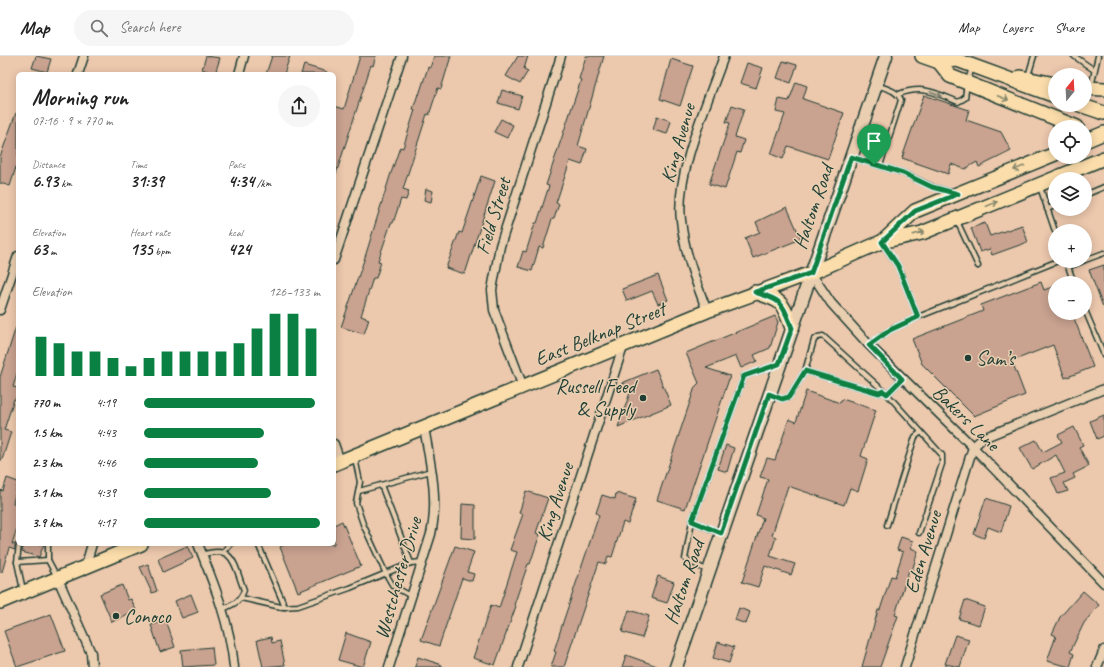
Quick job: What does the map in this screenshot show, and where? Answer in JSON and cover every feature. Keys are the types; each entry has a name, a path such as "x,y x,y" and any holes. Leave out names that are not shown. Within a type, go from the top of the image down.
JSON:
{"main road":[{"name":"Haltom Road","path":"676,667 886,56"},
{"path":"922,56 939,62 957,60 1048,94"},
{"path":"939,62 950,76 1060,120"},
{"path":"972,66 1048,82"},
{"path":"1036,111 1048,95"},
{"path":"1092,109 1104,113"},
{"path":"1052,117 1056,120"},
{"path":"1092,132 1102,135"},
{"path":"1092,139 1102,135"},
{"path":"882,242 915,211 1048,157"},
{"path":"882,242 922,233 1104,158"},
{"name":"East Belknap Street","path":"337,462 623,347 707,311 755,292 811,273 882,242"},
{"path":"755,292 780,301 784,307 792,328"},
{"path":"0,602 136,546"}],"street":[{"path":"79,72 84,56"},
{"path":"240,72 244,56"},
{"path":"336,254 402,56"},
{"name":"Field Street","path":"523,387 494,310 492,290 500,246 561,56"},
{"name":"King Avenue","path":"707,311 689,261 681,220 681,193 686,164 724,56"},
{"path":"0,310 16,262"},
{"name":"Bakers Lane","path":"811,273 831,304 869,345 973,447 1104,583"},
{"name":"King Avenue","path":"518,667 623,347"},
{"path":"973,447 983,438 1104,389"},
{"name":"Westchester Drive","path":"389,667 435,517 434,488 424,427"},
{"name":"Eden Avenue","path":"905,667 973,447"},
{"path":"85,568 91,546"},
{"path":"199,546 223,609 232,646 234,667"},
{"path":"58,579 91,653 92,667"},
{"path":"1097,667 1104,650"}],"lane":[{"path":"1028,78 1034,56"},
{"path":"1074,56 1094,70"},
{"path":"1093,88 1094,70 1098,56"},
{"path":"876,85 899,94 917,89 928,90 958,102 965,98 967,83 972,66"},
{"path":"880,166 901,100 899,94"},
{"path":"851,157 903,173 932,187 958,194"},
{"path":"1039,184 1052,224"},
{"path":"1092,192 1104,187"},
{"path":"956,219 978,266"},
{"path":"882,242 898,266 918,317"},
{"path":"1092,258 1104,253"},
{"path":"869,345 890,330 918,317 1048,265"},
{"path":"1089,320 1104,355"},
{"path":"769,394 782,399 789,397 805,371 814,340 823,336 885,392 942,455 943,459 919,533"},
{"path":"708,571 685,558 692,521 744,376 779,364"},
{"path":"805,371 879,393 885,392 902,379"},
{"path":"887,525 915,437 921,432"},
{"path":"354,455 360,482 356,503 363,524 393,586 411,596"},
{"path":"359,491 431,471"},
{"path":"381,485 411,563"},
{"path":"692,521 721,533"},
{"path":"19,546 17,562 23,592"},
{"path":"48,546 48,560 58,579"},
{"path":"224,551 228,546"},
{"path":"259,546 285,607"},
{"path":"202,555 214,551 224,551 230,555 244,590 241,598 235,604 223,609"},
{"path":"17,562 48,560"},
{"path":"241,598 285,607 298,606 386,574 411,563 422,562"}],"building":[{"path":"36,56 51,59 47,72 32,68"},
{"path":"206,56 220,58 216,72 210,72 202,69"},
{"path":"272,56 290,56 285,72 267,72"},
{"path":"360,56 376,56 373,66 371,65 336,174 336,107 344,109"},
{"path":"434,56 451,56 441,89 438,88 429,115 427,114 403,189 409,191 406,200 401,199 378,261 381,262 376,278 373,278 361,316 369,319 364,334 341,327 400,147 403,148 415,110 413,109 418,94 419,95 428,67 430,68"},
{"path":"518,56 528,56 524,69 528,71 520,84 506,76"},
{"path":"586,56 604,56 578,146 587,149 582,165 570,161 556,203 559,204 554,219 552,219 543,248 539,247 532,271 518,267 523,251 526,252 549,186 546,185 581,80 579,79"},
{"path":"671,59 693,66 680,106 660,99"},
{"path":"783,61 797,65 791,83 777,78"},
{"path":"747,63 763,68 756,88 740,83"},
{"path":"304,65 327,72 302,72"},
{"path":"796,82 807,86 803,99 844,113 828,159 788,146 783,159 771,154 785,114 776,112 779,99 789,101"},
{"path":"502,90 522,96 518,109 498,103"},
{"path":"924,95 969,110 966,120 1001,132 1011,151 979,167 977,162 965,169 951,164 948,174 902,158"},
{"path":"732,105 744,109 735,137 744,140 740,153 737,152 725,189 709,184 730,123 726,122"},
{"path":"16,113 16,167 10,186 0,183 0,157"},
{"path":"657,116 671,121 667,134 653,130"},
{"path":"501,119 513,125 507,138 494,132"},
{"path":"481,176 495,181 465,274 446,268 459,232 462,233"},
{"path":"426,189 433,191 431,202 424,200"},
{"path":"787,207 801,239 753,258 745,238 760,232 756,222"},
{"path":"985,223 990,236 1022,225 1028,242 992,255 990,249 980,252 971,228"},
{"path":"1104,265 1104,307 1103,307 1089,270"},
{"path":"658,275 668,300 658,304 652,291 627,301 622,289"},
{"path":"1041,282 1044,290 1048,289 1048,320 1075,320 1093,367 1065,378 1053,345 1012,361 1025,395 974,416 922,364 912,339 983,311 981,305"},
{"path":"775,316 778,322 770,348 754,355 757,361 741,368 736,356 706,368 730,376 685,509 657,500 695,387 699,383 686,353"},
{"path":"16,327 16,377 13,387 16,388 16,400 14,399 4,430 11,432 2,460 0,460 0,377"},
{"path":"656,369 671,405 618,427 632,387 622,383"},
{"path":"806,391 840,403 842,399 876,410 861,456 868,459 858,491 850,488 844,505 788,486 772,535 776,537 770,556 795,564 791,575 765,566 758,587 742,582 763,518 756,515 768,479 760,477 767,458 775,460 789,419 796,422"},
{"path":"1104,415 1104,436 1097,439 1090,421"},
{"path":"1074,427 1083,445 1079,447 1089,466 1073,474 1075,478 1064,483 1068,491 1058,494 1051,478 1065,473 1056,455 1032,469 1020,448 1036,440 1043,452 1062,442 1058,435"},
{"path":"726,445 734,448 727,472 718,469"},
{"path":"7,478 16,481 16,490 13,503 16,504 16,531 12,544 15,544 15,550 9,548 2,572 0,572 0,490 3,491"},
{"path":"526,491 548,498 536,533 540,534 530,564 528,564 514,605 516,606 495,665 473,658 491,605 499,608 517,552 510,550 523,514 519,513"},
{"path":"616,493 636,499 628,524 623,522 612,557 608,556 606,564 599,562 564,667 551,667 556,652 554,651 564,619 599,515 596,513 602,495 615,499"},
{"path":"986,498 1009,506 1001,532 988,527 984,538 974,534"},
{"path":"462,504 475,505 475,539 461,538"},
{"path":"342,521 361,566 298,592 280,547 336,546 336,524"},
{"path":"901,537 913,541 911,548 918,551 912,571 909,570 895,615 898,616 880,667 862,667 878,610 880,610 891,576 895,577 903,552 897,550"},
{"path":"22,546 43,546 39,557 22,552"},
{"path":"187,546 193,558 163,572 158,559"},
{"path":"455,546 474,552 467,572 474,574 472,581 462,578 439,646 421,640"},
{"path":"148,564 157,591 152,593 140,567"},
{"path":"658,576 674,582 667,603 651,598"},
{"path":"122,585 128,600 131,599 136,610 112,622 100,594"},
{"path":"1083,591 1099,605 1084,623 1070,652 1074,654 1070,667 1047,661 1056,636 1052,634 1060,617"},
{"path":"191,594 198,612 182,618 175,601"},
{"path":"965,600 985,607 979,625 959,619"},
{"path":"739,608 750,612 746,624 735,620"},
{"path":"629,610 649,616 642,638 622,632"},
{"path":"51,614 65,651 17,667 4,631"},
{"path":"166,621 175,647 160,652 151,625"},
{"path":"346,633 371,642 363,667 338,660"},
{"path":"955,635 969,639 960,667 945,664"},
{"path":"271,637 272,643 280,641 285,665 263,667 257,640"},
{"path":"718,642 734,647 729,663 713,658"},
{"path":"212,647 214,665 183,667 181,650"},
{"path":"626,655 657,666 622,667"},
{"path":"418,657 442,665 442,667 415,667"}],"place":[{"name":"Sam’s","path":"968,358"},
{"name":"Russell Feed & Supply","path":"643,398"},
{"name":"Conoco","path":"116,616"}],"route":[{"path":"851,157 874,165 903,173 932,187 958,194 915,211 882,242 898,266 918,317 890,330 869,345 902,379 887,394 883,391 879,393 805,371 789,397 782,399 769,394 721,533 692,521 744,376 779,364 792,328 784,307 780,301 755,292 811,273 851,157"}]}
